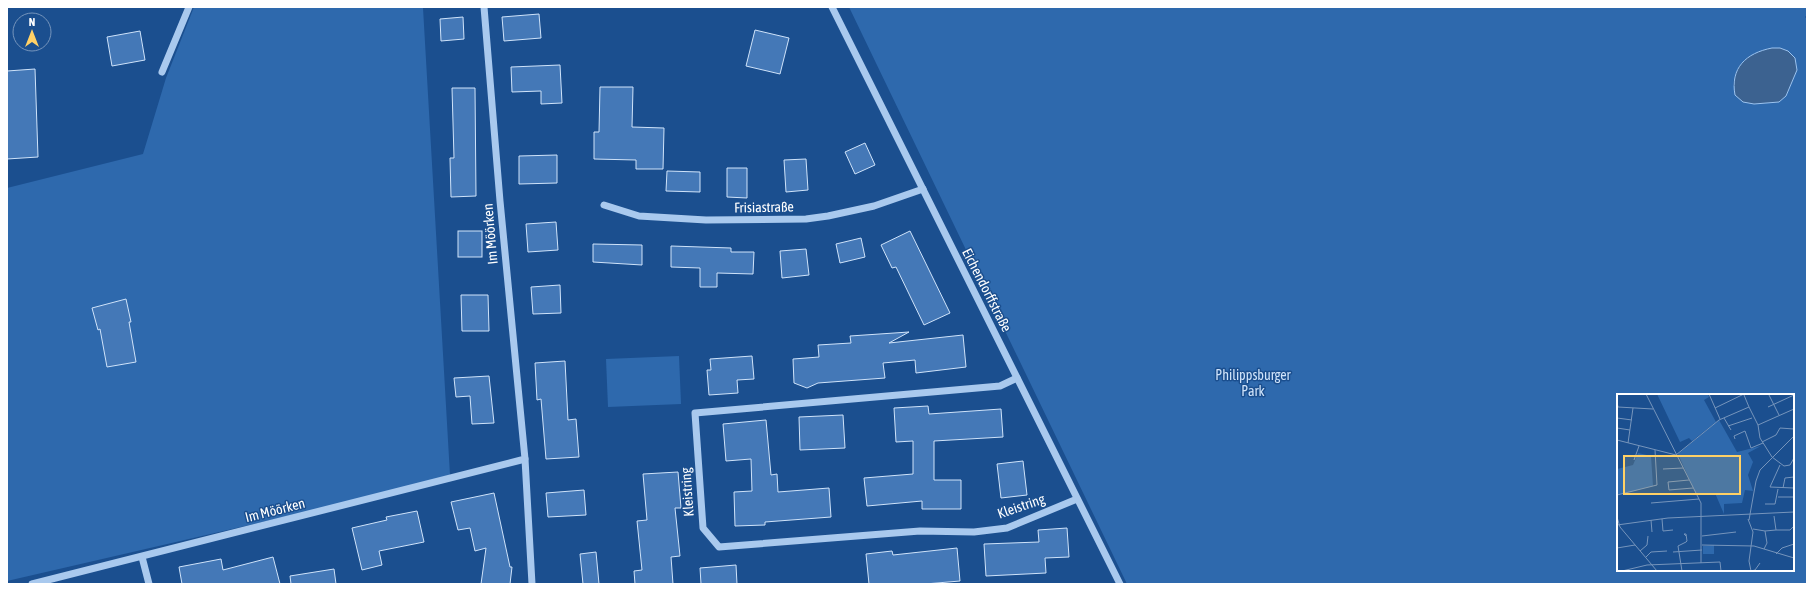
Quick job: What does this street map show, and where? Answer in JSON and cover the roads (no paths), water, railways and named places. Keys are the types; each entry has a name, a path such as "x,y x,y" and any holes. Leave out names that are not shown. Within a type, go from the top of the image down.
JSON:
{"street":[{"path":"162,72 189,7"},
{"name":"Im Möörken","path":"484,7 500,201 525,459 532,584"},
{"name":"Eichendorffstraße","path":"832,7 1120,584"},
{"name":"Frisiastraße","path":"604,204 639,216 706,220 806,219 874,206 923,189"},
{"name":"Kleistring","path":"1017,378 1000,386 695,413 702,528 718,547 920,531 974,532 1007,528 1077,499"},
{"name":"Im Möörken","path":"32,584 525,459"},
{"path":"142,557 149,584"}],"park label":[{"name":"Philippsburger Park","path":"1253,384"}]}
